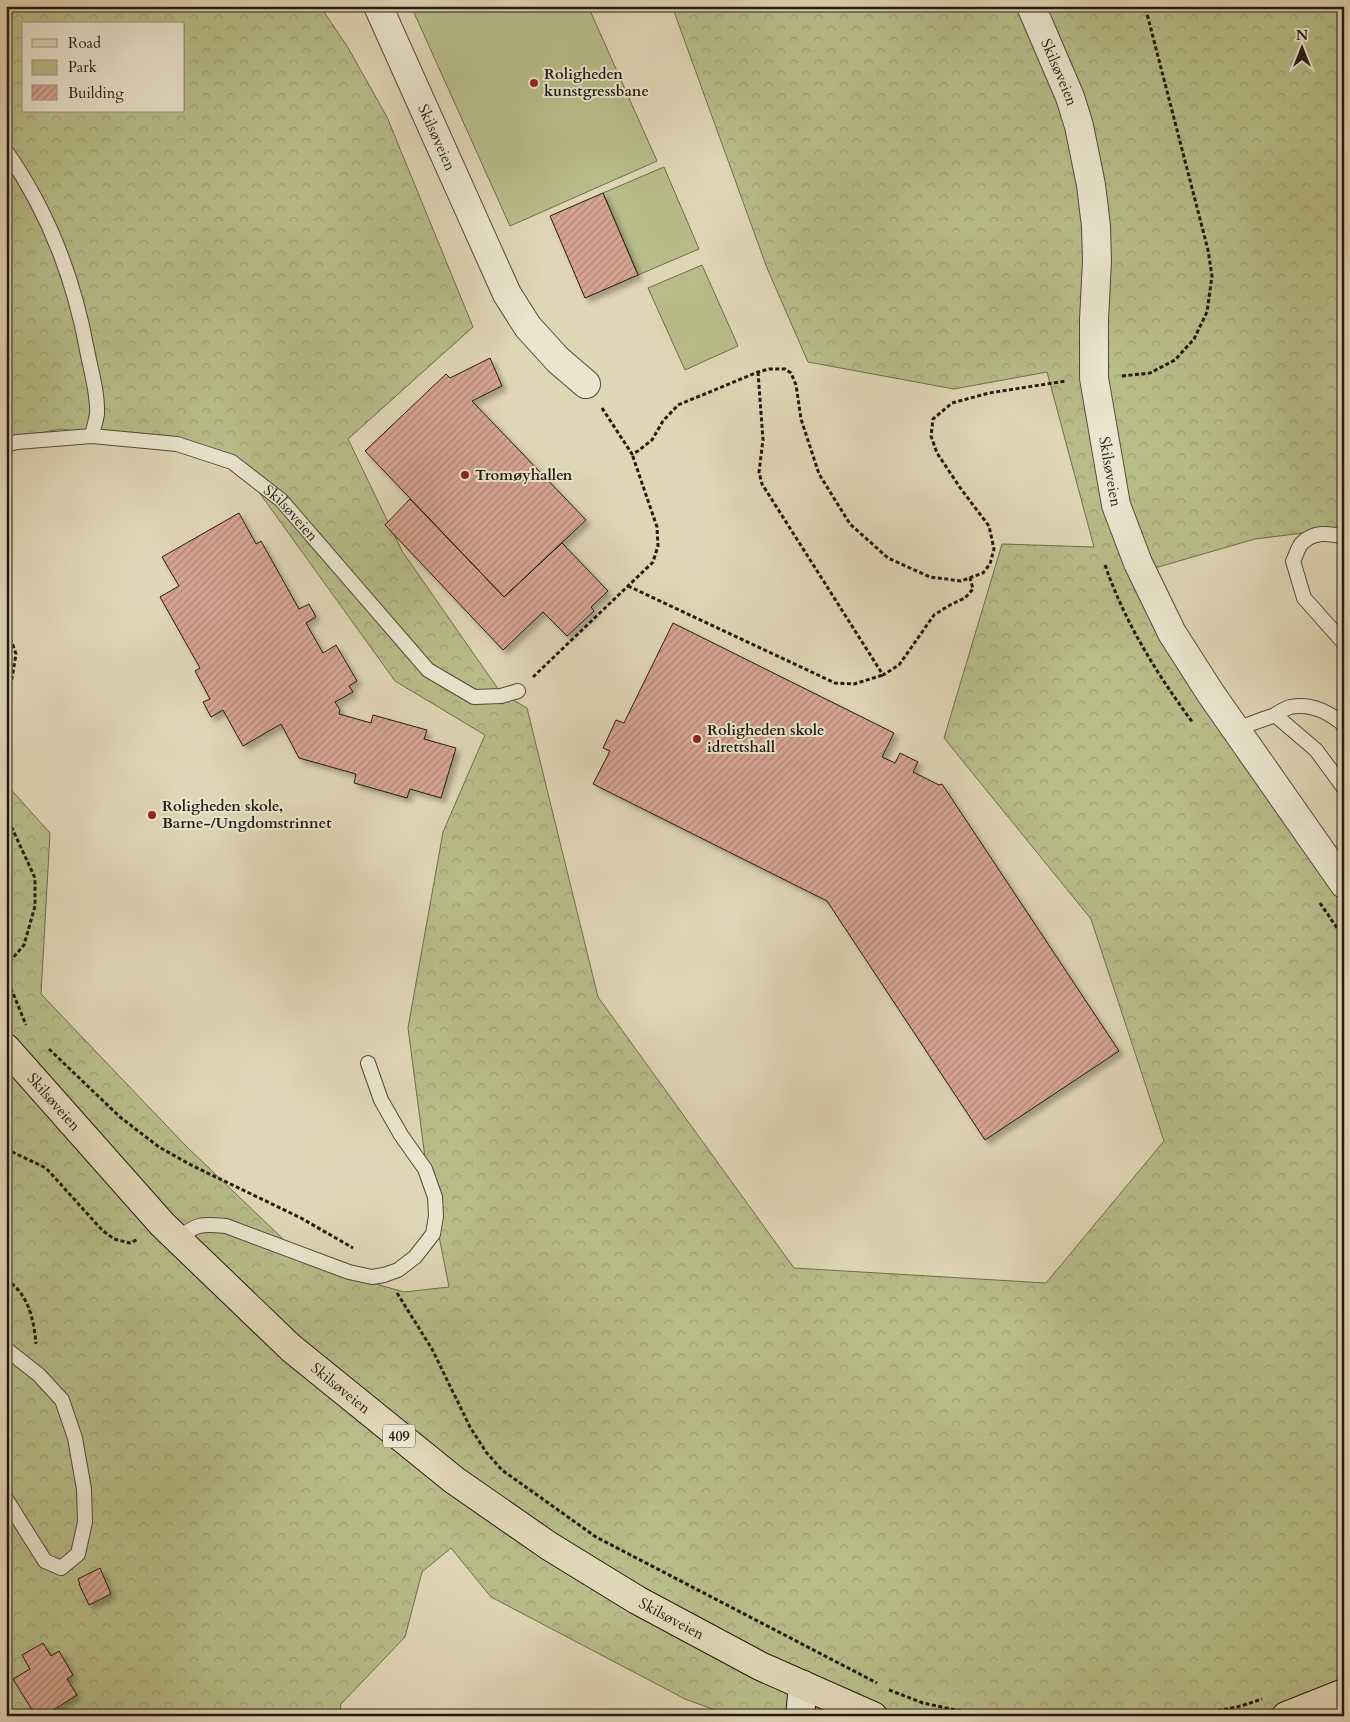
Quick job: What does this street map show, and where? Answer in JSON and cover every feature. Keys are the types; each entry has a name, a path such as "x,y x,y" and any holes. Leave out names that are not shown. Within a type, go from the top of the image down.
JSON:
{"main road":[{"name":"Skilsøveien","path":"6,1048 170,1231 290,1348 454,1480 549,1546 637,1600 760,1666 865,1715"},
{"path":"1286,1716 1344,1693"}],"street":[{"name":"Skilsøveien","path":"378,6 508,294 528,327 558,360 586,384"},
{"name":"Skilsøveien","path":"1031,6 1070,98 1079,126 1091,185 1096,226 1097,261 1094,378 1116,505 1138,562 1172,633 1211,694 1344,884"},
{"path":"800,1716 803,1685"}],"lane":[{"path":"6,151 23,176 53,234 80,314 96,392 97,415 92,436"},
{"name":"Skilsøveien","path":"6,445 16,442 92,436 177,444 232,462 281,500 428,670 474,697 501,696 518,691"},
{"path":"1344,537 1327,533 1314,536 1302,544 1293,561 1304,598 1344,643"},
{"path":"1236,729 1275,715 1290,707 1318,709 1332,715 1344,725"},
{"path":"1275,715 1316,750 1344,788"},
{"path":"170,1231 205,1224 226,1226 349,1272 372,1277 398,1270 415,1257 433,1234 436,1216 435,1197 425,1169 381,1100 368,1063"},
{"path":"6,1349 39,1375 62,1400 75,1438 84,1489 85,1522 78,1554 61,1568 46,1561 6,1499"}],"path":[{"path":"632,454 652,440 662,421 678,405 769,368 784,368 791,373 796,386 801,419 819,474 850,524 888,558 930,578 961,581 984,574 990,564 994,549 989,526 936,453 931,436 933,419 952,403 990,393 1094,378 1150,373 1175,360 1194,339 1207,312 1212,276 1208,250 1145,6"},
{"path":"758,372 763,440 759,472 762,484 883,675"},
{"path":"518,691 653,562 658,546 657,527 632,454 586,384"},
{"path":"628,586 835,683 854,684 883,675 899,666 934,615 965,598 973,589 970,578"},
{"path":"6,626 16,654 6,714"},
{"path":"6,815 35,878 35,906 24,945 6,966"},
{"path":"6,976 23,1022 28,1027"},
{"path":"46,1046 120,1117 159,1148 301,1218 370,1257 402,1300 432,1349 470,1426 486,1452 502,1470 596,1537 892,1691 923,1703 984,1716"},
{"path":"6,1149 46,1168 102,1230 114,1240 130,1243 150,1232 170,1231"},
{"path":"6,1280 16,1285 27,1301 35,1335 39,1375"}],"green space":[{"path":"6,6 320,6 347,46 387,117 473,327 348,439 402,551 501,693 527,708 598,997 794,1268 1046,1283 1164,1141 1091,919 944,738 1002,544 1094,547 1047,372 954,389 808,362 767,268 672,6 1344,6 1344,528 1255,539 1134,574 1344,875 1344,1716 732,1716 685,1699 491,1597 451,1548 422,1572 405,1637 341,1704 339,1716 6,1716 6,784 50,833 41,994 185,1145 310,1265 404,1292 449,1287 431,1203 408,1028 443,832 485,735 395,681 233,456 61,429 6,439"},
{"name":"Roligheden kunstgressbane","path":"411,6 588,6 657,161 510,226"},
{"path":"664,167 699,249 638,275 603,193"},
{"path":"702,265 738,346 685,370 648,288"}],"building":[{"path":"603,193 638,275 585,298 550,216"},
{"name":"Tromøyhallen","path":"490,358 502,386 472,401 586,520 504,597 365,451 446,374 450,378"},
{"path":"410,499 504,597 562,543 608,591 591,607 594,611 567,636 543,612 503,650 385,525"},
{"path":"239,513 256,544 261,541 299,609 309,604 316,617 306,623 323,653 336,645 357,681 349,686 353,692 335,702 340,710 339,714 371,723 373,715 427,730 424,739 456,748 441,798 410,789 407,798 354,783 356,774 299,758 281,724 243,746 223,710 211,717 203,702 210,699 195,671 200,668 160,597 179,586 162,557"},
{"path":"673,623 894,733 882,757 895,763 900,753 918,762 913,772 939,785 942,784 1119,1051 985,1140 827,901 593,784 610,751 603,748 616,720 624,723"},
{"path":"100,1568 111,1594 89,1605 78,1579"},
{"path":"43,1643 51,1656 59,1651 73,1675 67,1679 77,1695 44,1716 36,1716 13,1679 30,1669 22,1655"}],"place":[{"name":"Roligheden kunstgressbane","path":"534,83"},
{"name":"Tromøyhallen","path":"465,475"},
{"name":"Roligheden skole idrettshall","path":"697,739"},
{"name":"Roligheden skole, Barne-/Ungdomstrinnet","path":"152,815"}]}
